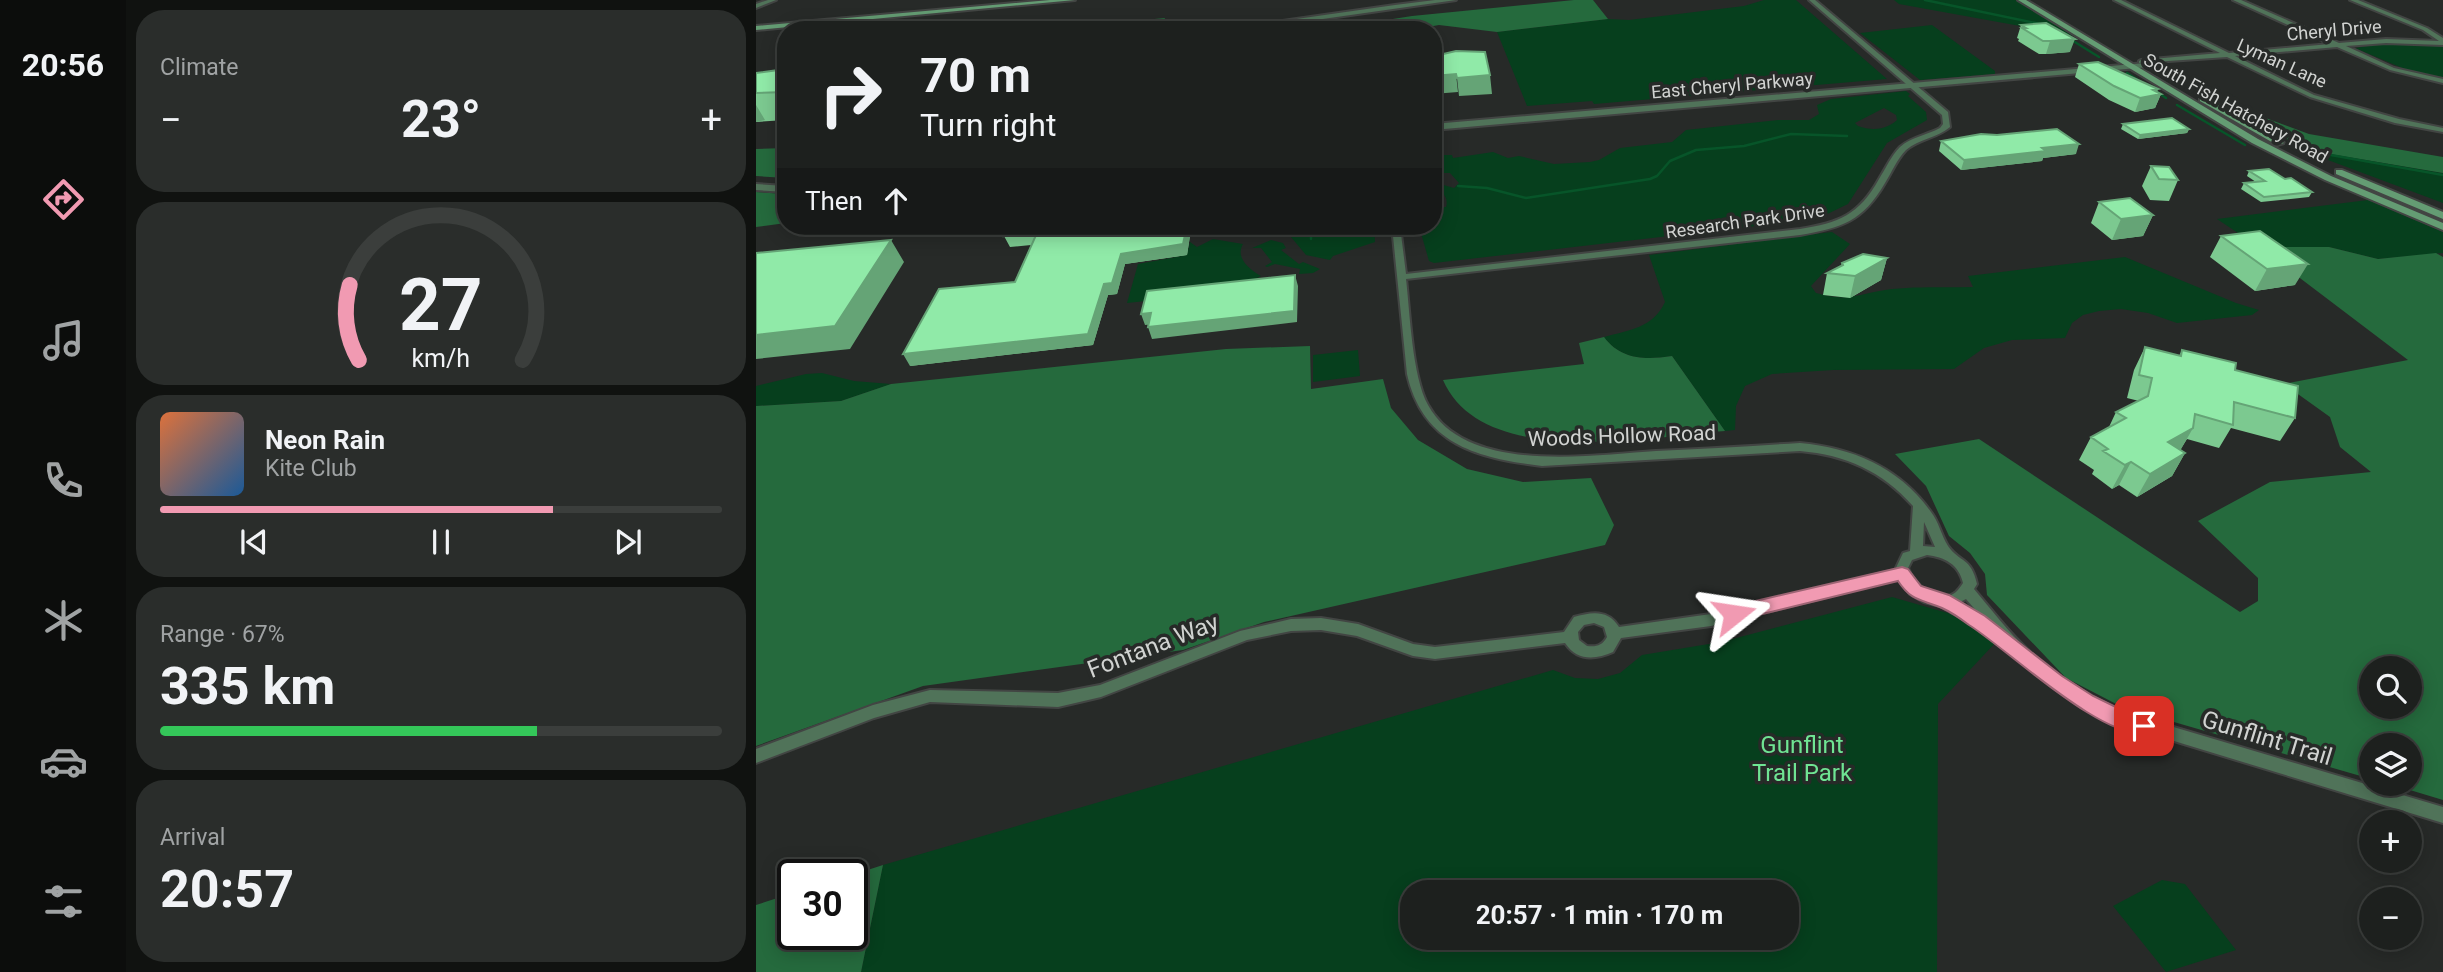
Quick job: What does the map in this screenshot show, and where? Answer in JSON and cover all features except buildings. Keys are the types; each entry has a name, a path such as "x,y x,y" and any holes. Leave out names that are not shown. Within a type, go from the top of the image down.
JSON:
{"main road":[{"path":"835,21 1072,0"},
{"name":"South Fish Hatchery Road","path":"2021,0 2275,151 2443,227"},
{"name":"South Fish Hatchery Road","path":"2037,0 2290,149 2443,216"},
{"path":"756,28 777,26"}],"street":[{"path":"759,5 773,0"},
{"path":"1301,21 1394,2 1453,0"},
{"name":"Research Park Drive","path":"1402,277 1800,232 1842,222 1866,207 1902,150 1940,132 1947,125 1945,114 1812,0"},
{"name":"Lyman Lane","path":"2117,0 2280,82 2323,100 2398,121 2443,130"},
{"path":"2236,0 2392,69 2443,81"},
{"path":"2353,0 2426,29 2443,42"},
{"name":"Cheryl Drive","path":"2143,64 2386,41 2443,42"},
{"name":"East Cheryl Parkway","path":"1442,126 2034,74 2043,76 2143,64"},
{"path":"756,187 777,188"},
{"name":"Woods Hollow Road","path":"1397,235 1416,393 1425,411 1439,426 1484,450 1511,459 1552,462 1822,448 1858,457 1888,473 1919,506 1930,520 1940,545 1948,555"},
{"path":"1916,552 1919,506"},
{"path":"1926,550 1948,555 1958,561 1969,576 1967,592 1953,600 1943,600 1914,591 1902,573 1903,562 1916,552 1926,550"},
{"path":"1615,633 1712,620 1902,573"},
{"name":"Gunflint Trail","path":"1967,592 2007,634 2015,647"},
{"name":"Gunflint Trail","path":"1943,600 2015,647 2056,682 2086,702 2120,718 2443,815"},
{"path":"1594,617 1608,622 1615,633 1615,638 1608,648 1595,653 1581,651 1570,637 1574,625 1594,617"},
{"name":"Fontana Way","path":"756,756 873,712 930,696 1058,700 1082,696 1245,635 1291,625 1321,624 1358,630 1413,650 1435,653 1570,637"}],"green space":[{"path":"1593,0 1608,19 1497,32 1442,25 1442,21 1380,21"},
{"path":"1764,0 1796,0 1887,79 1594,104 1592,101 1527,106 1497,32 1608,19 1629,20 1744,6"},
{"path":"1894,0 2016,0 2075,36 1899,4"},
{"path":"1165,18 1164,21 1134,21"},
{"path":"1932,25 1995,71 1995,74 1920,80 1860,33"},
{"path":"2388,43 2443,44 2443,78 2407,70 2355,48"},
{"path":"1906,91 1926,112 1927,120 1887,143 1848,204 1817,219 1434,263 1429,261 1422,235 1442,235 1442,207 1446,207 1447,203 1442,193 1442,185 1454,188 1459,183 1450,173 1442,173 1442,155 1452,155 1453,158 1493,152 1508,158 1519,156 1554,164 1590,162 1620,148 1672,142 1686,130 1778,120 1809,120 1819,114 1817,105 1831,99","holes":["1884,108 1896,115 1897,120 1879,129 1863,128 1855,123"]},
{"path":"2225,103 2309,134 2443,157 2443,173 2330,154 2288,140"},
{"path":"2288,140 2330,154 2443,173 2443,203 2328,160"},
{"path":"777,148 777,177 756,176 756,149"},
{"path":"756,192 777,193 777,224 756,227"},
{"path":"2368,200 2443,232 2443,253 2378,259 2329,247 2259,247 2217,219"},
{"path":"1832,232 1850,244 1811,286 1816,293 1827,296 1851,297 1906,288 1973,287 1968,276 2125,257 2259,310 2252,315 2177,323 2148,313 2121,309 2099,311 2083,315 2072,323 2065,338 2012,340 1984,348 1954,369 1833,370 1772,374 1745,386 1736,406 1735,430 1725,431 1672,356 1635,357 1618,350 1604,337 1647,323 1665,302 1649,255"},
{"path":"1287,235 1375,235 1375,242 1333,256 1330,260 1306,255"},
{"path":"1213,239 1243,244 1242,258 1261,276 1231,292 1127,303 1138,264 1187,255 1190,242 1197,247"},
{"path":"1271,240 1283,243 1286,248 1281,250 1299,264 1303,262 1320,269 1313,273 1299,274 1300,269 1275,264 1265,266 1272,262 1261,248 1252,248"},
{"path":"2259,247 2329,247 2378,259 2436,253 2443,257 2443,800 2422,794 2422,733 2359,733 2359,776 2122,707 2066,678 1987,595 1985,574 1970,553 1949,536 1926,486 1895,454 1979,439 2240,612 2258,601 2258,578 2198,521 2270,482 2371,472 2340,447 2330,417 2284,384 2408,360"},
{"path":"1604,337 1618,350 1635,357 1672,356 1725,431 1612,441 1529,437 1493,427 1463,408 1443,380 1584,364 1579,343"},
{"path":"1310,346 1311,389 1383,379 1391,408 1418,440 1467,469 1523,482 1591,478 1614,525 1605,545 1264,622 1183,650 923,686 756,746 756,406 841,401 891,384 1226,349"},
{"path":"1358,350 1360,376 1313,382 1313,355"},
{"path":"822,373 854,381 891,384 841,401 756,406 756,386 806,374"},
{"name":"Gunflint Trail Park","path":"1892,597 1965,618 1996,642 1938,704 1937,972 861,972 866,950 868,950 883,865 1553,670 1575,678 1598,679 1620,673 1642,655 1721,642"},
{"path":"883,865 868,938 868,870"},
{"path":"2162,880 2185,884 2236,950 2166,972 2113,906"},
{"path":"777,898 777,950 866,950 861,972 756,972 756,905"}],"waterway":[{"path":"1925,0 2040,24"},
{"path":"2070,39 2099,57"},
{"path":"2127,73 2144,84"},
{"path":"2157,92 2166,98"},
{"path":"2177,105 2245,145"},
{"path":"1458,186 1487,188 1526,198 1650,179 1657,176 1670,161 1696,150 1744,146 1791,134 1847,136"},
{"path":"2314,152 2443,175"}],"route":[{"path":"1734,614 1902,573 1914,591 1923,596 1943,600 1979,621 2056,682 2086,702 2144,726"}]}
